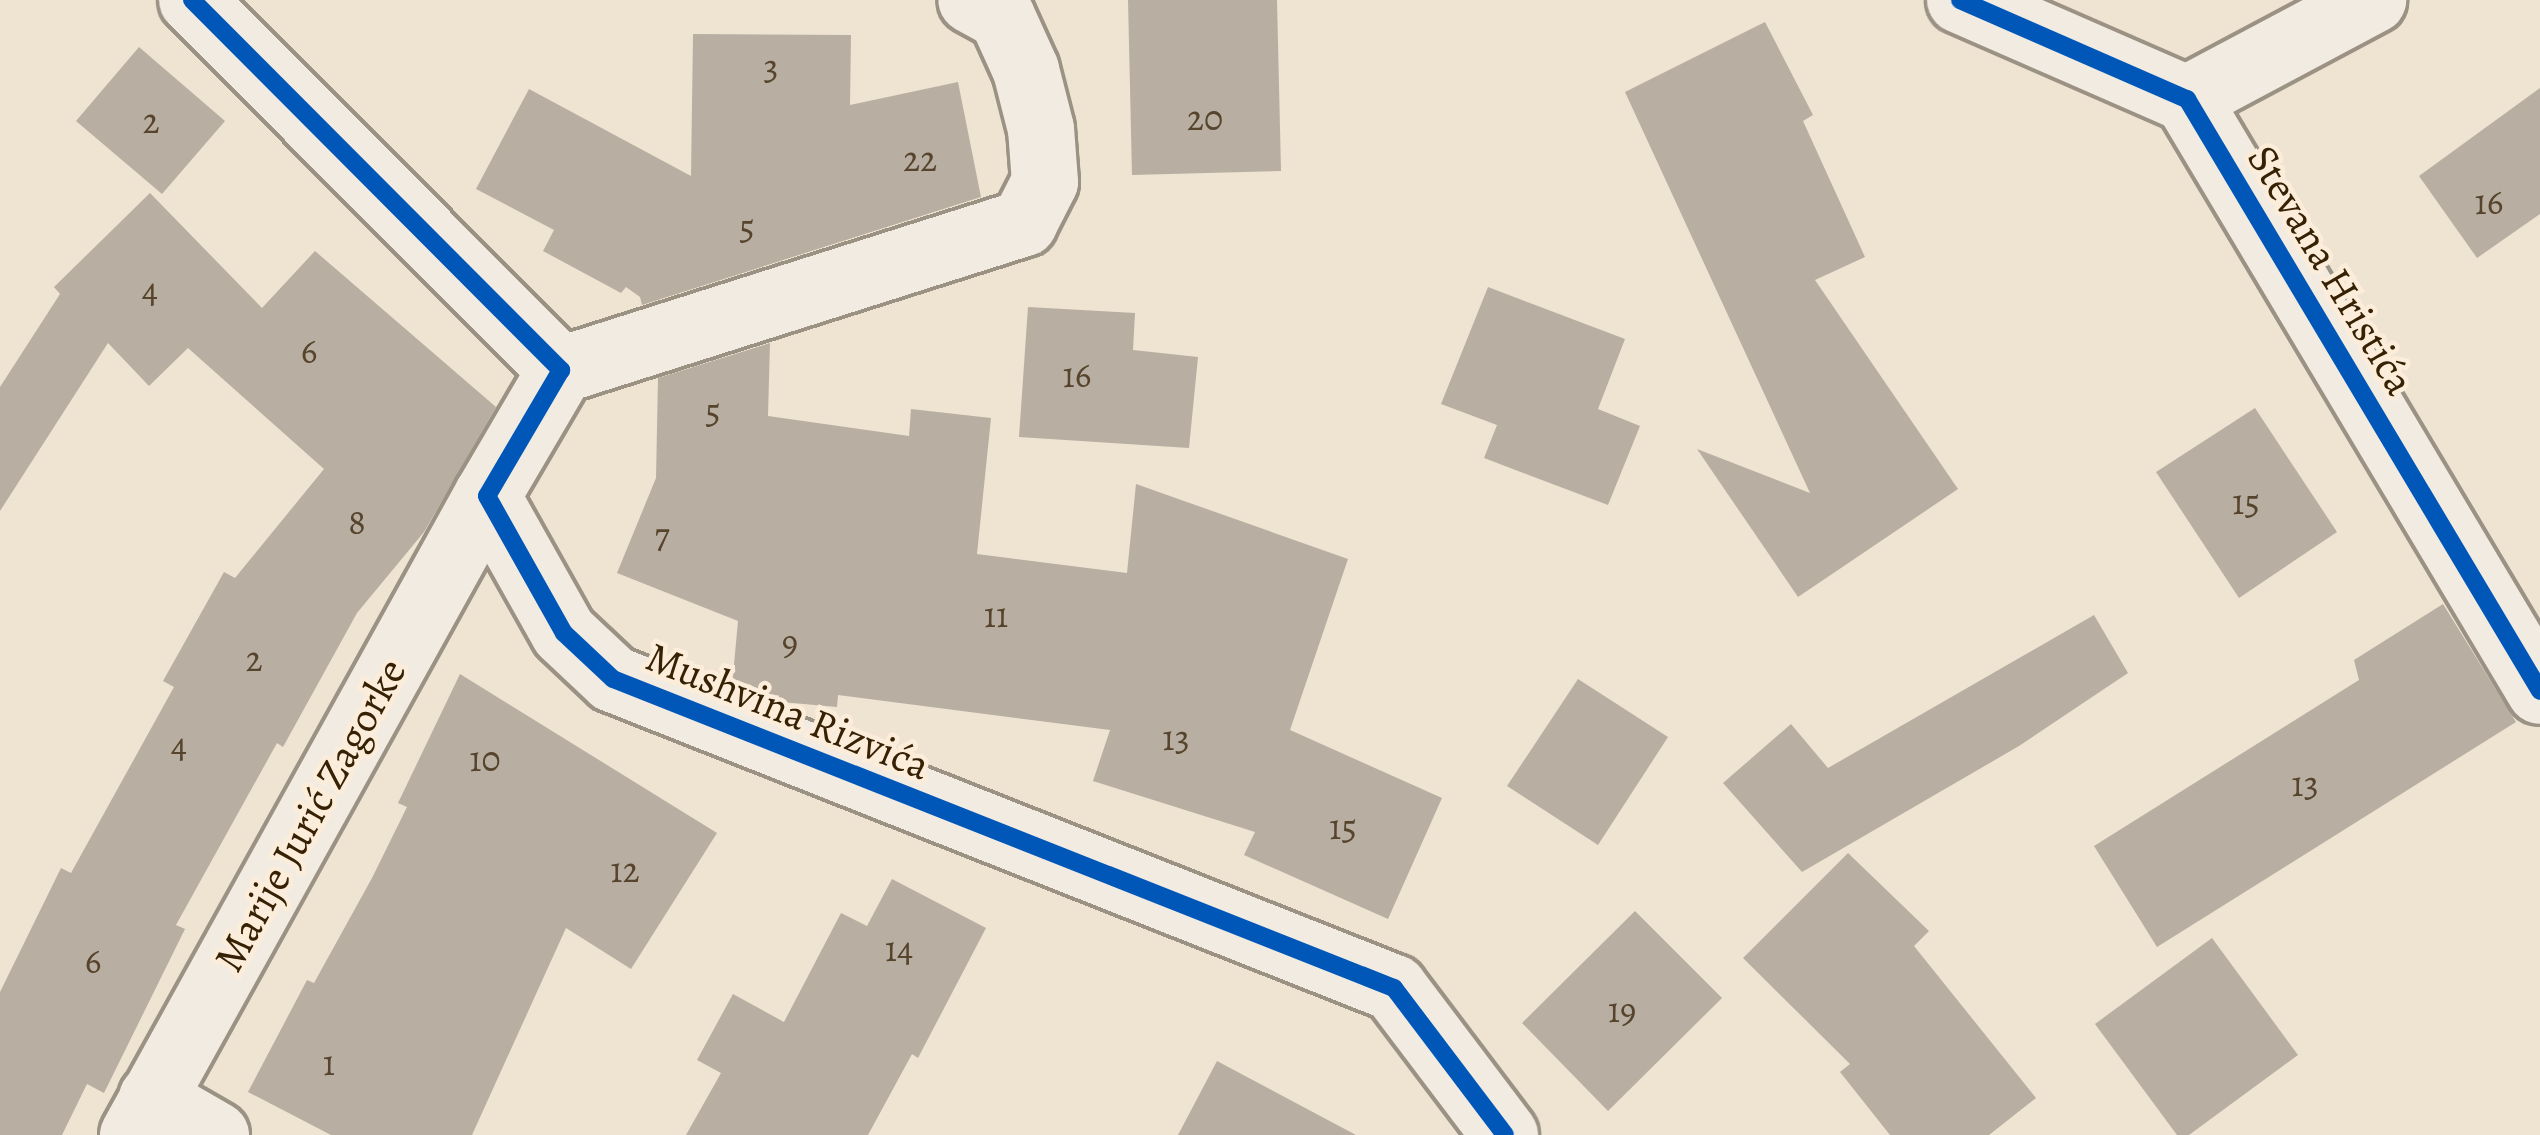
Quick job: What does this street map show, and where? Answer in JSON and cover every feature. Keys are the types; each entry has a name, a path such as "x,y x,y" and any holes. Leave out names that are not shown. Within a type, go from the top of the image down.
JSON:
{"street":[{"path":"192,0 561,370"},
{"path":"488,496 561,370 1024,223 1045,182 1041,129 1026,70 1002,17 970,0"},
{"path":"1960,0 2187,99 2373,0"},
{"name":"Stevana Hristića","path":"2187,99 2540,691"},
{"name":"Marije Jurić Zagorke","path":"142,1116 488,496"},
{"name":"Mushvina Rizvića","path":"488,496 564,633 613,679 1394,988 1505,1135"},
{"path":"142,1116 216,1135"}],"building":[{"path":"1128,0 1277,0 1281,171 1132,175"},
{"path":"1765,22 1813,115 1803,121 1865,257 1815,280 1958,489 1798,597 1697,449 1810,493 1625,92"},
{"path":"693,34 851,35 850,105 958,82 981,197 642,305 640,297 626,287 621,293 543,251 554,230 476,189 529,89 691,176"},
{"path":"139,47 225,121 162,194 76,121"},
{"path":"2540,88 2540,214 2477,258 2419,176"},
{"path":"150,193 262,308 315,251 496,407 424,532 357,613 283,747 277,743 176,925 185,929 104,1093 87,1084 62,1135 0,1135 0,992 61,868 71,873 174,687 163,681 224,572 235,578 324,469 188,348 149,386 108,343 0,511 0,387 60,294 54,287"},
{"path":"1488,287 1625,339 1598,409 1640,426 1608,505 1484,458 1497,425 1441,404"},
{"path":"1028,307 1135,313 1133,350 1198,357 1189,448 1019,437"},
{"path":"770,343 768,416 909,436 911,409 991,418 977,554 1127,573 1136,484 1348,559 1290,730 1442,798 1388,919 1244,855 1255,832 1093,781 1110,730 838,695 837,707 770,701 732,686 738,621 617,573 656,478 658,378"},
{"path":"2255,408 2337,532 2239,598 2156,472"},
{"path":"2443,604 2516,722 2157,947 2094,846 2359,680 2354,660"},
{"path":"2094,615 2128,673 2019,746 1802,872 1723,783 1791,724 1828,768"},
{"path":"460,674 717,833 631,969 566,928 472,1135 331,1135 248,1092 307,980 314,983 372,878 407,807 398,803"},
{"path":"1578,679 1668,737 1598,845 1507,786"},
{"path":"1848,853 1929,931 1914,946 2036,1098 1989,1135 1890,1135 1840,1072 1850,1064 1743,958"},
{"path":"892,879 986,928 918,1058 912,1054 868,1135 686,1135 721,1073 697,1060 733,994 784,1022 841,913 867,926"},
{"path":"1635,911 1722,998 1608,1111 1522,1023"},
{"path":"2212,938 2298,1055 2189,1135 2177,1135 2095,1024"},
{"path":"1217,1061 1356,1135 1178,1135"}],"cycle path":[{"path":"192,0 561,370 487,496 564,633 613,679 1394,988 1505,1135"},
{"path":"1960,0 2187,99 2540,691"}]}
